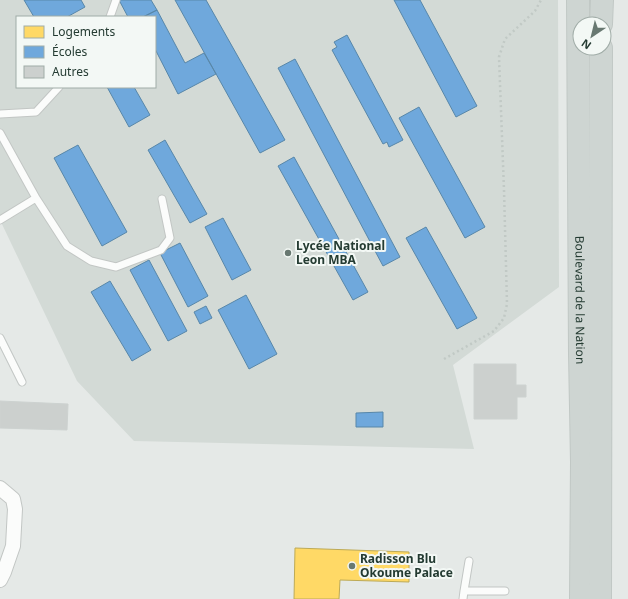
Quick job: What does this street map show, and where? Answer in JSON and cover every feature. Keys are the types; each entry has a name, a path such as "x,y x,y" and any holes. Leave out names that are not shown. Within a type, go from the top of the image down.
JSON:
{"main road":[{"name":"Boulevard de la Nation","path":"578,0 582,462 581,599"},
{"path":"601,16 602,0"},
{"name":"Boulevard de la Nation","path":"600,599 601,56"}],"street":[{"path":"0,488 13,499 15,509 13,546 0,580"}],"lane":[{"path":"110,16 116,0"},
{"path":"0,114 36,112 58,88"},
{"path":"0,133 36,198 67,246 91,261 116,267 161,250 170,238 162,199"},
{"path":"0,220 36,198"},
{"path":"0,338 22,382"},
{"path":"463,599 469,561"},
{"path":"464,591 505,591"}],"path":[{"path":"444,359 494,331 504,318 507,304 499,57 506,39 535,11 541,0"}],"shaded area":[{"name":"Lycée National Leon MBA","path":"0,0 558,0 559,287 453,365 474,449 134,441 77,381 0,220"}],"building: Logements":[{"name":"Radisson Blu Okoume Palace","path":"295,548 409,552 409,582 340,580 339,599 294,599"}],"building: Écoles":[{"path":"24,0 81,0 85,7 69,16 33,16"},
{"path":"119,0 151,0 157,10 145,16 127,16"},
{"path":"175,0 206,0 285,140 260,153"},
{"path":"394,0 420,0 477,106 456,117"},
{"path":"157,10 185,63 204,53 216,74 178,94 156,51 156,16 145,16"},
{"path":"347,35 403,140 389,147 387,142 383,144 332,50 337,47 334,42"},
{"path":"295,59 400,257 383,266 278,68"},
{"path":"108,88 135,88 150,115 129,127"},
{"path":"419,107 485,227 465,238 399,118"},
{"path":"165,140 207,214 190,223 148,150"},
{"path":"78,145 127,232 102,246 54,158"},
{"path":"294,157 368,292 353,300 278,166"},
{"path":"223,218 251,270 232,280 205,227"},
{"path":"426,227 477,318 457,329 406,238"},
{"path":"180,243 208,296 188,307 160,253"},
{"path":"149,260 187,331 168,341 130,270"},
{"path":"110,281 151,350 132,361 91,292"},
{"path":"246,295 277,354 249,369 218,310"},
{"path":"206,306 212,318 200,324 194,312"},
{"path":"383,412 383,427 356,427 356,413"}],"building: Autres":[{"path":"474,364 516,364 516,385 526,385 526,397 517,397 517,419 474,419"},
{"path":"0,401 68,404 67,430 0,428"}],"place":[{"name":"Lycée National Leon MBA","path":"288,253"},
{"name":"Radisson Blu Okoume Palace","path":"352,566"}]}
